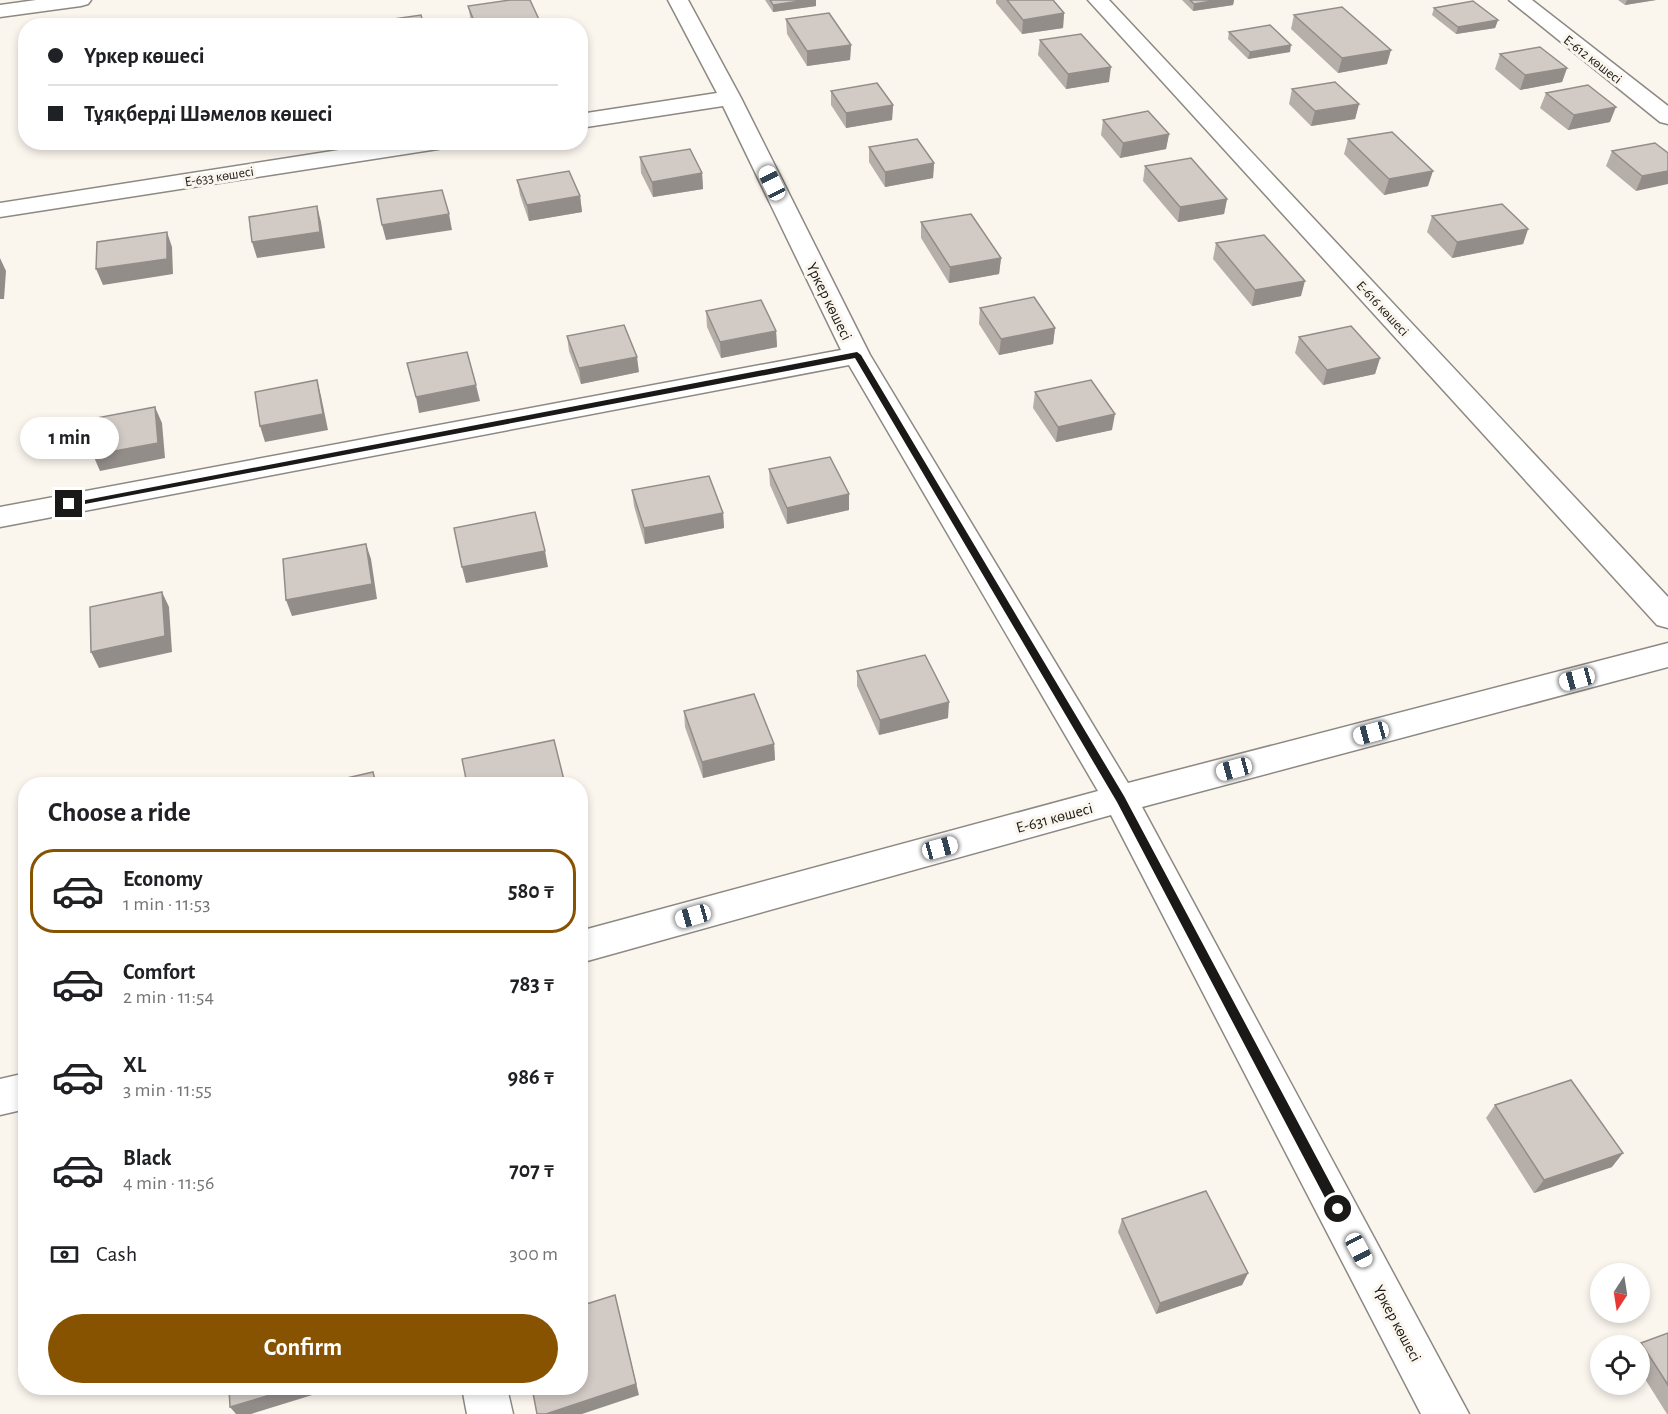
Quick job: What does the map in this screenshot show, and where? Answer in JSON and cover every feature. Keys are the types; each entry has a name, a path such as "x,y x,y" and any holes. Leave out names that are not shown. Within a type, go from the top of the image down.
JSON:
{"street":[{"path":"0,11 81,0"},
{"name":"Үркер көшесі","path":"678,0 730,98 857,355 1120,799 1446,1414"},
{"name":"Е-616 көшесі","path":"1098,0 1668,616"},
{"name":"Е-612 көшесі","path":"1519,0 1668,117"},
{"path":"588,120 730,98"},
{"name":"Е-633 көшесі","path":"0,210 386,150"},
{"path":"0,517 857,355"},
{"name":"Е-631 көшесі","path":"588,945 1120,799 1668,655"},
{"path":"0,1097 18,1093"},
{"path":"486,1395 490,1414"}],"building":[{"path":"510,0 530,0 538,18 473,18 468,6"},
{"path":"770,0 807,0 773,5"},
{"path":"1007,0 1053,0 1064,13 1023,20"},
{"path":"1190,0 1218,0 1194,4"},
{"path":"1473,1 1498,20 1458,27 1434,8"},
{"path":"1342,7 1391,50 1342,58 1294,15"},
{"path":"829,13 851,45 807,51 786,19"},
{"path":"421,15 422,18 400,18"},
{"path":"1270,25 1291,45 1250,52 1229,32"},
{"path":"1081,34 1111,67 1068,74 1040,40"},
{"path":"1540,47 1567,68 1525,75 1500,54"},
{"path":"1335,82 1359,104 1315,111 1292,89"},
{"path":"877,83 893,105 846,113 831,91"},
{"path":"1588,85 1616,107 1574,115 1546,93"},
{"path":"1148,111 1169,134 1123,143 1103,120"},
{"path":"1392,132 1433,171 1389,179 1348,139"},
{"path":"917,139 934,163 885,172 869,147"},
{"path":"1655,143 1668,153 1668,171 1642,176 1612,151"},
{"path":"690,149 702,173 652,182 640,157"},
{"path":"1191,158 1227,199 1180,207 1145,166"},
{"path":"569,171 580,196 527,205 517,180"},
{"path":"442,190 449,214 382,225 377,199"},
{"path":"1502,204 1528,229 1457,242 1432,216"},
{"path":"317,206 320,232 252,242 249,217"},
{"path":"971,214 1001,258 950,267 921,222"},
{"path":"167,232 167,259 96,269 97,242"},
{"path":"1264,235 1305,281 1255,290 1216,243"},
{"path":"1034,297 1055,328 1001,339 980,308"},
{"path":"761,300 776,331 720,342 706,311"},
{"path":"624,325 637,357 579,368 567,336"},
{"path":"1351,326 1380,358 1327,370 1299,337"},
{"path":"467,352 476,385 416,397 407,363"},
{"path":"317,380 323,414 260,426 255,392"},
{"path":"1091,380 1115,414 1058,427 1035,392"},
{"path":"155,407 158,443 93,455 91,419"},
{"path":"830,457 849,494 787,508 769,469"},
{"path":"709,476 723,513 644,528 632,490"},
{"path":"535,512 545,551 462,567 454,528"},
{"path":"366,544 372,584 286,600 283,559"},
{"path":"162,592 165,636 91,652 90,607"},
{"path":"925,655 949,702 880,720 857,671"},
{"path":"754,694 774,744 702,762 684,711"},
{"path":"554,740 563,777 466,777 462,759"},
{"path":"373,772 374,777 351,777"},
{"path":"1571,1080 1623,1153 1544,1180 1495,1105"},
{"path":"1206,1191 1248,1273 1160,1303 1122,1219"},
{"path":"615,1295 636,1384 546,1414 537,1414 533,1395 588,1395 588,1303"},
{"path":"1668,1333 1668,1385 1650,1357 1650,1340"},
{"path":"229,1395 270,1395 230,1407"}],"route":[{"path":"69,504 857,355 1120,799 1338,1209"}]}
